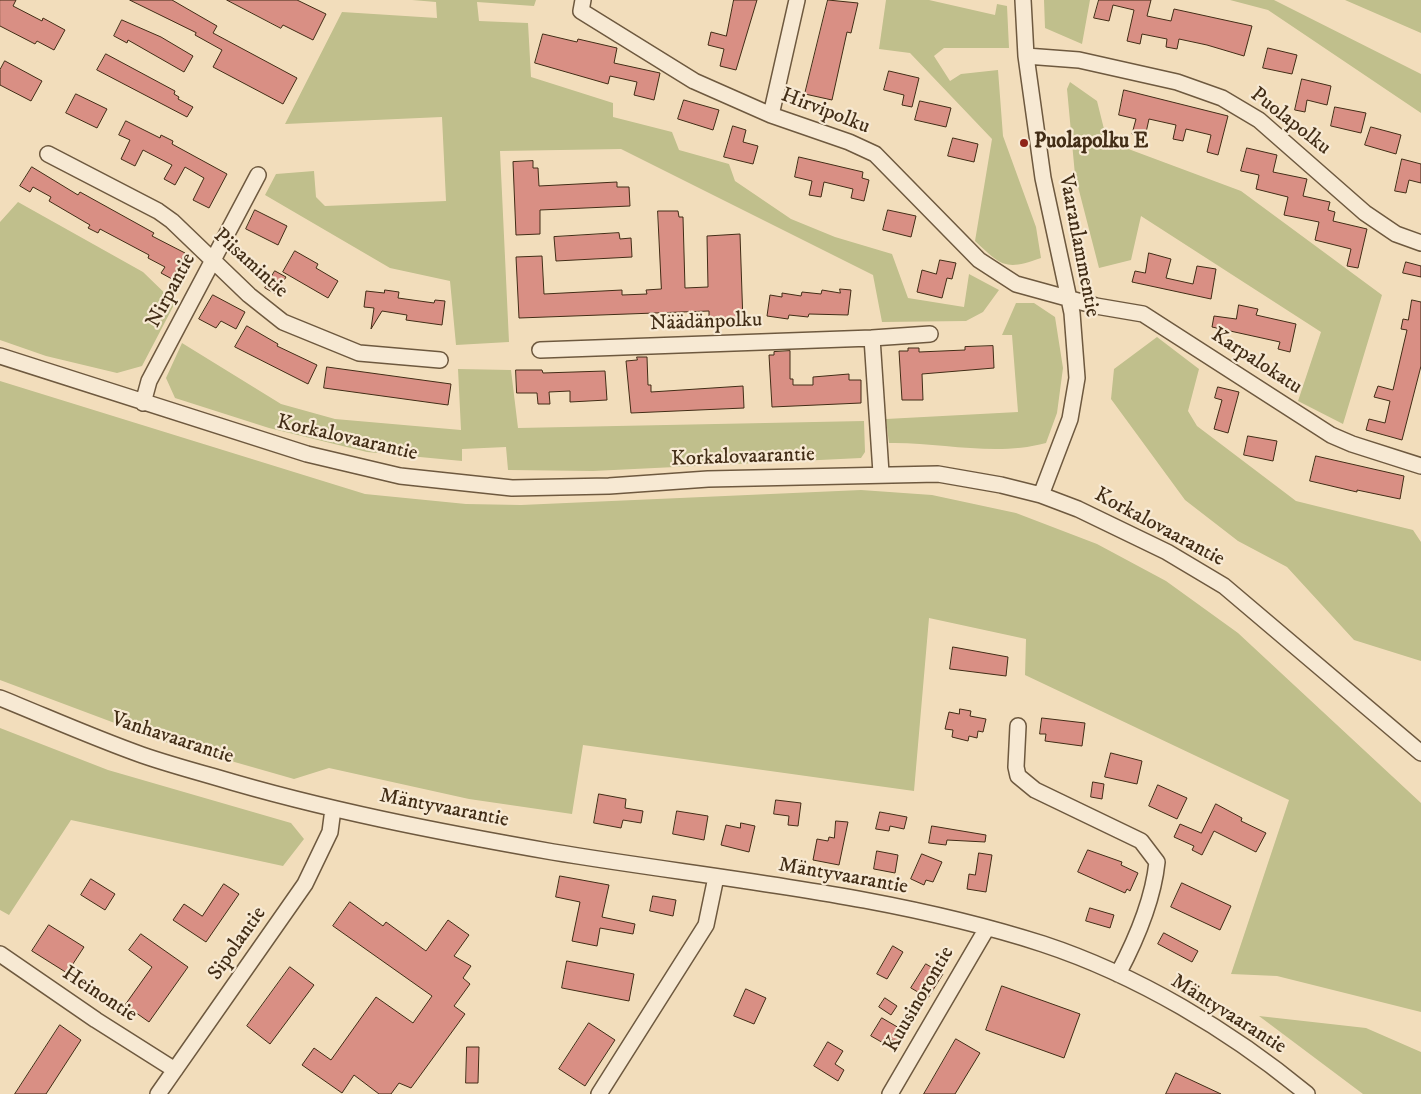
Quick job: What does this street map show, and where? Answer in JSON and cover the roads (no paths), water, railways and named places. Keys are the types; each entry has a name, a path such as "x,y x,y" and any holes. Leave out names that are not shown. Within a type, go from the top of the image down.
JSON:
{"street":[{"name":"Hirvipolku","path":"583,0 581,11 694,81 771,115 849,142 875,154 952,234 990,269 1016,284 1068,297"},
{"path":"771,115 797,0"},
{"name":"Vaaranlammentie","path":"1023,0 1026,56 1043,178 1072,313 1077,378 1070,419 1041,495"},
{"name":"Puolapolku","path":"1026,56 1078,60 1177,82 1222,98 1259,120 1365,213 1396,234 1421,242"},
{"name":"Piisamintie","path":"48,154 158,210 282,322 320,339 360,353 440,360"},
{"name":"Nirpantie","path":"143,403 149,381 258,175"},
{"name":"Karpalokatu","path":"1068,297 1096,306 1144,314 1331,435 1352,444 1421,466"},
{"name":"Näädänpolku","path":"540,350 872,338 930,334"},
{"path":"872,338 881,473"},
{"name":"Korkalovaarantie","path":"0,356 306,454 400,476 512,488 609,486 708,479 806,478 881,473 938,474 1001,485 1041,495 1078,509 1167,552 1224,586 1418,744"},
{"name":"Vanhavaarantie","path":"0,698 143,755 276,795 333,809"},
{"path":"1018,726 1016,767 1018,776 1035,790 1141,841 1157,862 1154,884 1129,953 1118,974"},
{"name":"Mäntyvaarantie","path":"333,809 552,852 870,902 987,928 1046,945 1118,974 1202,1019 1271,1064 1307,1094"},
{"name":"Sipolantie","path":"158,1094 305,884 330,832 333,809"},
{"path":"599,1094 706,925 716,877"},
{"name":"Kuusinorontie","path":"890,1094 987,928"},
{"name":"Heinontie","path":"0,954 96,1020 175,1070"}],"place":[{"name":"Puolapolku E","path":"1024,143"}]}
